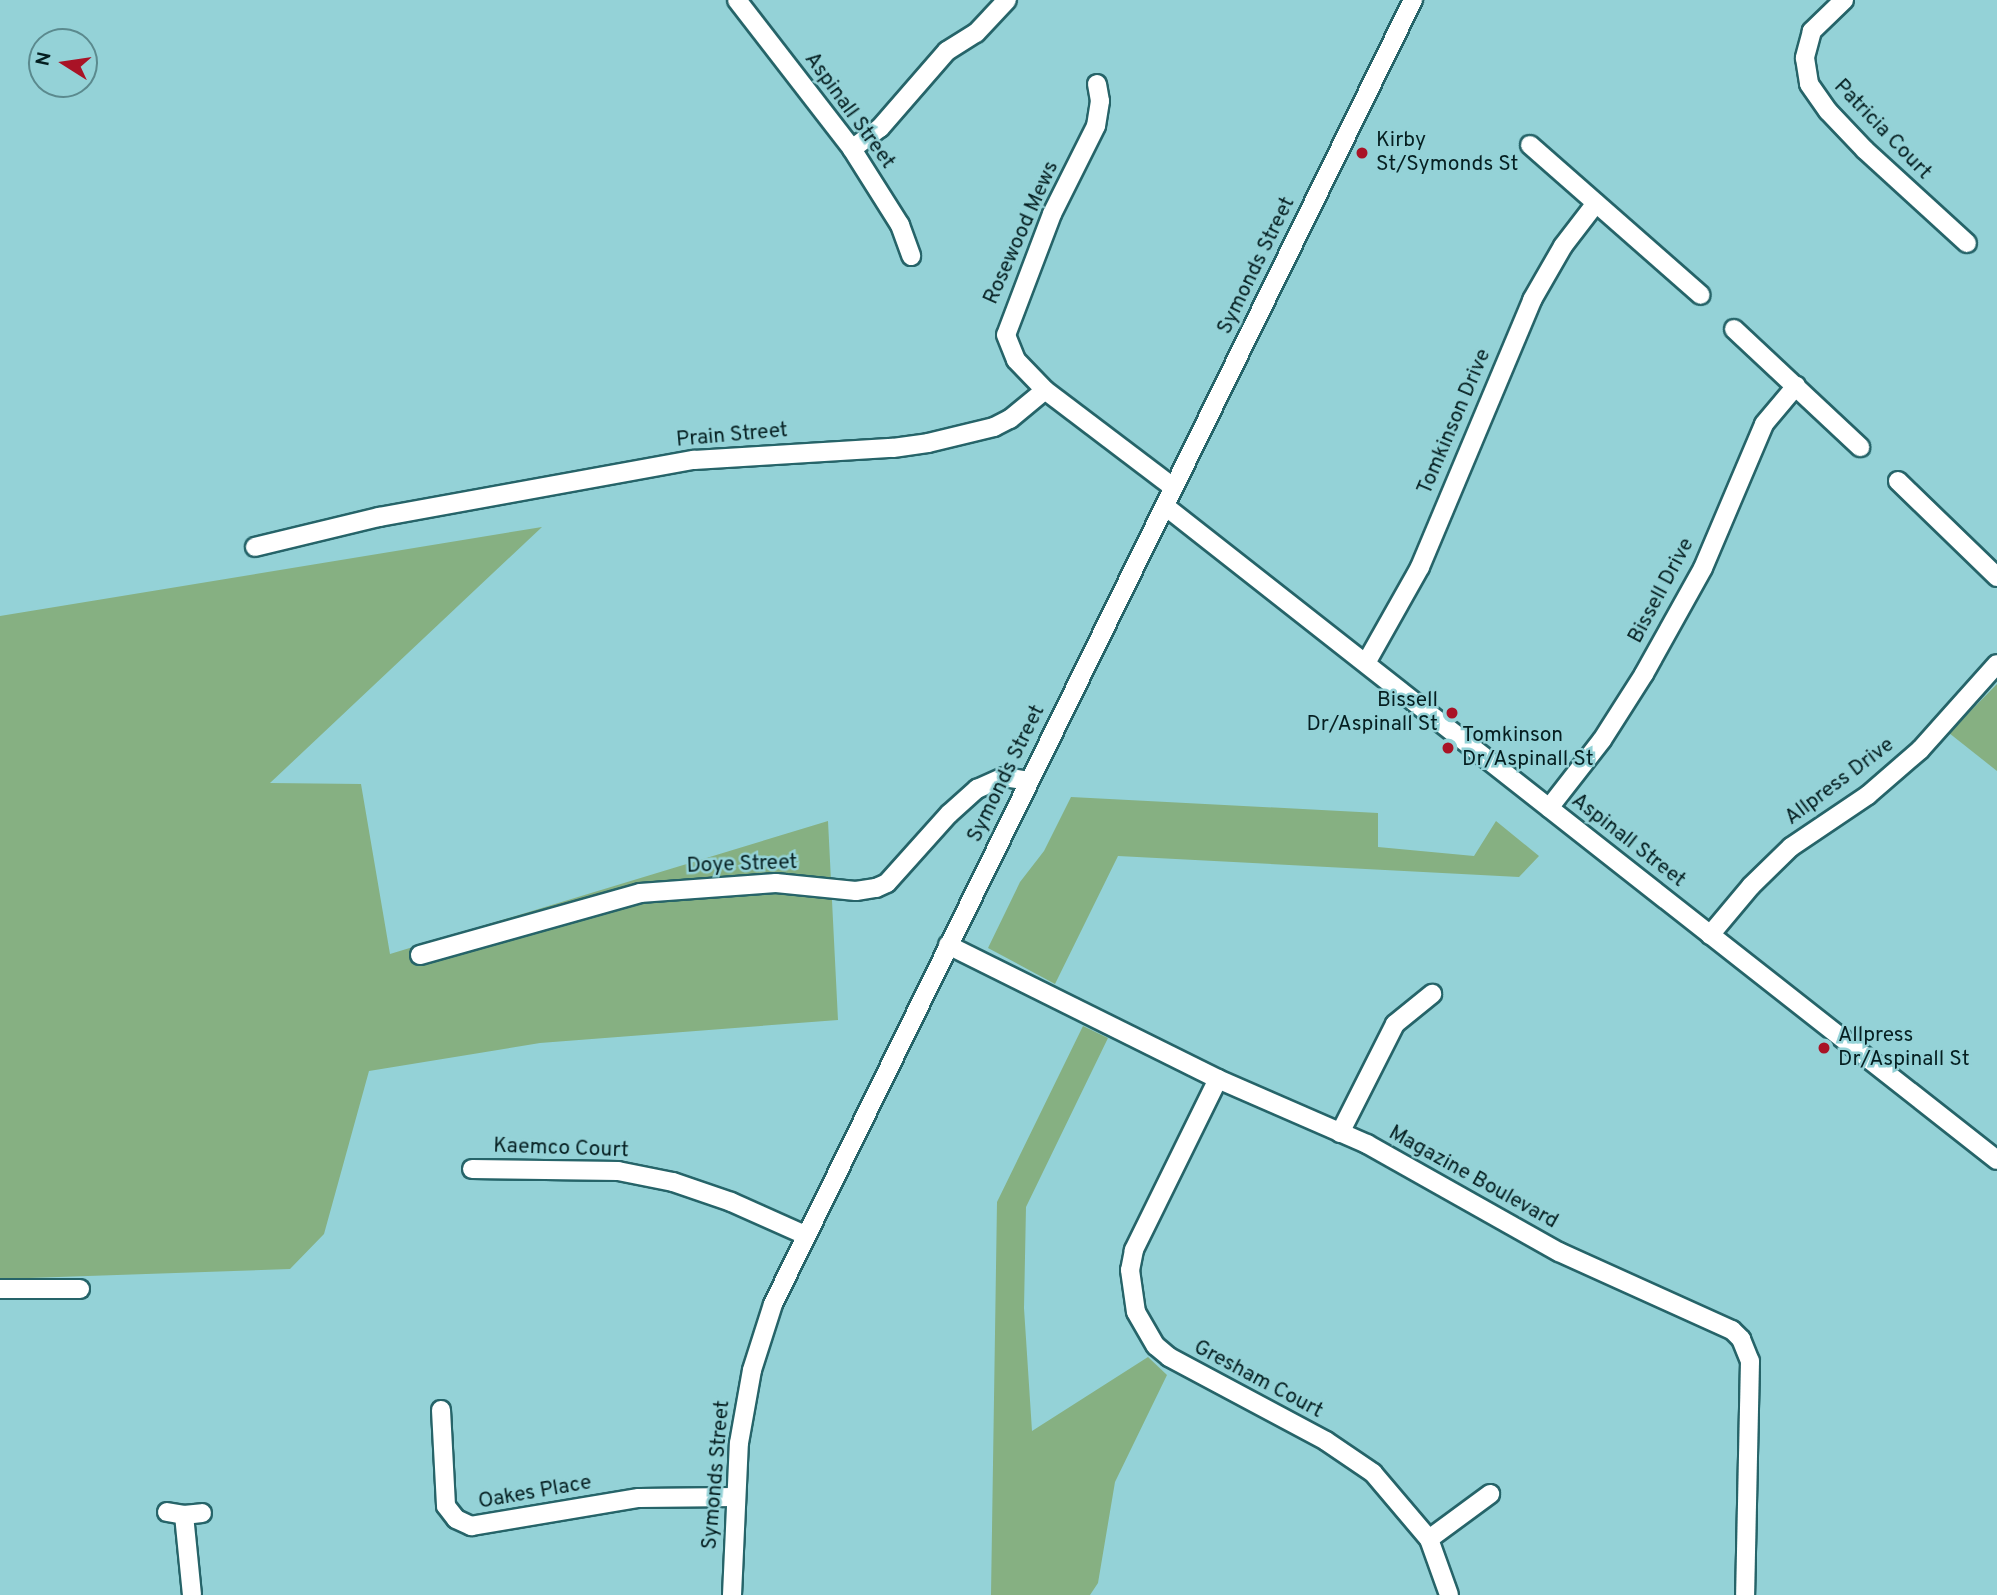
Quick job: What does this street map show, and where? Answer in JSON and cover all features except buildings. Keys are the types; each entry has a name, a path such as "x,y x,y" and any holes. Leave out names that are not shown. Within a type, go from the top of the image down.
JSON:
{"street":[{"name":"Aspinall Street","path":"737,0 852,149 900,225 911,256"},
{"path":"852,149 880,128 947,51 976,33 1007,0"},
{"name":"Symonds Street","path":"732,1595 739,1443 752,1370 773,1304 1413,0"},
{"name":"Patricia Court","path":"1844,0 1812,31 1805,58 1809,85 1828,111 1865,150 1967,243"},
{"name":"Rosewood Mews","path":"1045,390 1016,360 1006,335 1052,214 1096,126 1100,101 1097,84"},
{"path":"1530,145 1701,295"},
{"name":"Tomkinson Drive","path":"1366,663 1420,567 1532,300 1563,246 1595,203"},
{"path":"1734,330 1860,447"},
{"name":"Bissell Drive","path":"1549,808 1602,740 1644,674 1703,568 1764,424 1796,386"},
{"path":"1045,390 1173,487"},
{"name":"Prain Street","path":"255,547 379,517 695,460 893,448 928,443 994,427 1010,419 1045,390"},
{"path":"1898,481 1997,577"},
{"name":"Aspinall Street","path":"1165,506 1997,1160"},
{"name":"Allpress Drive","path":"1710,934 1751,886 1791,847 1868,795 1920,750 1997,664"},
{"name":"Doye Street","path":"420,955 640,893 776,883 856,891 876,888 887,883 949,814 977,789 1004,777 1029,781"},
{"name":"Magazine Boulevard","path":"948,945 1218,1079 1397,1160 1559,1252 1713,1319 1741,1339 1750,1362 1745,1595"},
{"path":"1340,1133 1395,1024 1432,994"},
{"name":"Gresham Court","path":"1218,1079 1134,1250 1130,1270 1136,1312 1156,1346 1169,1357 1326,1441 1373,1474 1429,1539 1449,1595"},
{"name":"Kaemco Court","path":"472,1169 618,1171 673,1182 732,1202 805,1235"},
{"path":"0,1289 80,1289"},
{"name":"Oakes Place","path":"441,1410 446,1506 456,1519 471,1526 639,1498 735,1497"},
{"path":"1429,1539 1490,1494"},
{"path":"192,1595 175,1513 202,1513"}],"green space":[{"path":"542,527 270,783 361,784 390,954 828,821 838,1020 540,1043 369,1071 324,1234 290,1269 0,1279 0,616"},
{"path":"1997,684 1997,771 1949,733"},
{"path":"1071,797 1378,813 1378,847 1474,856 1496,821 1539,856 1519,877 1118,856 1055,984 988,948 1020,882 1044,851"},
{"path":"1083,1026 1108,1038 1026,1207 1024,1308 1032,1431 1148,1357 1167,1375 1115,1482 1098,1583 1090,1595 991,1595 997,1202"}],"place":[{"name":"Kirby St/Symonds St","path":"1362,153"},
{"name":"Bissell Dr/Aspinall St","path":"1452,713"},
{"name":"Tomkinson Dr/Aspinall St","path":"1448,748"},
{"name":"Allpress Dr/Aspinall St","path":"1824,1048"}]}
